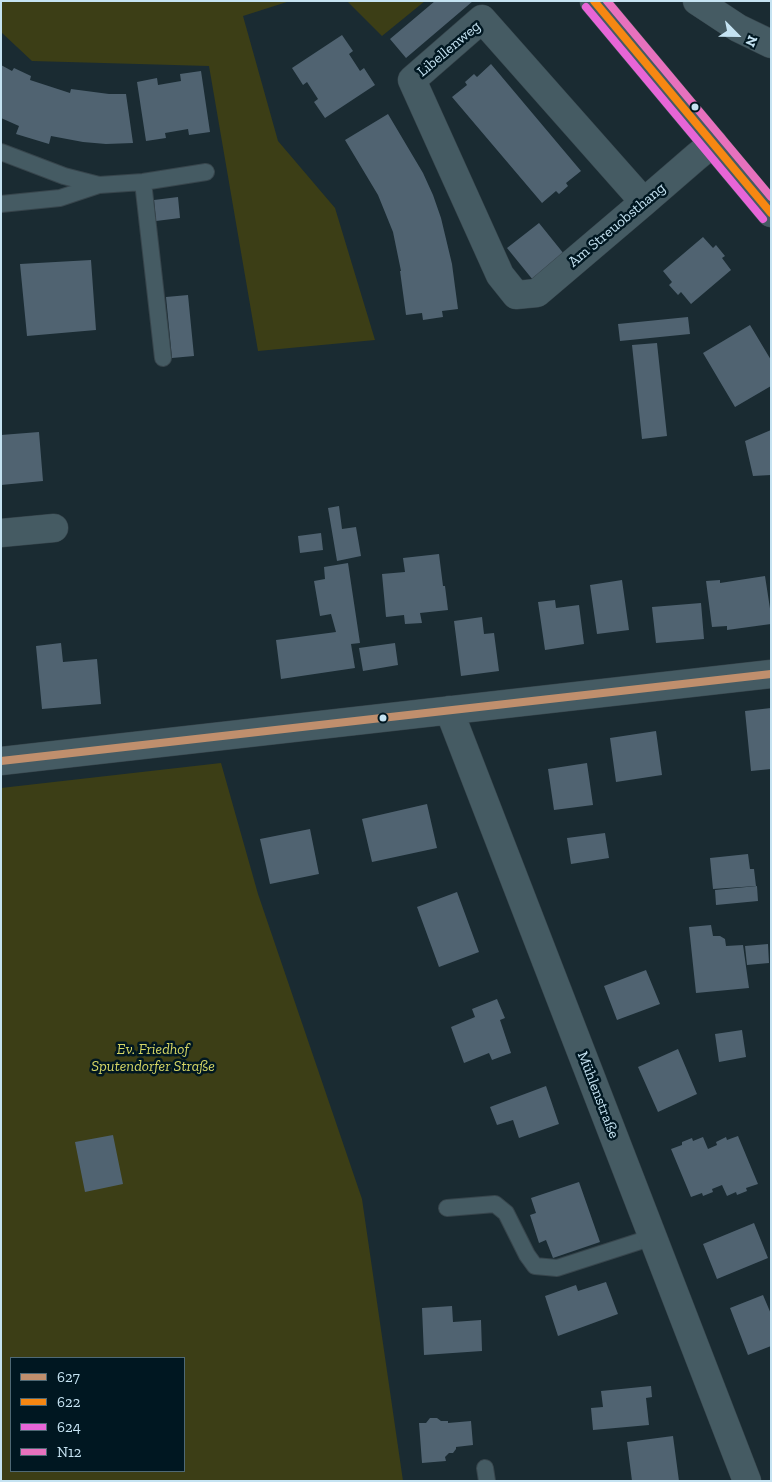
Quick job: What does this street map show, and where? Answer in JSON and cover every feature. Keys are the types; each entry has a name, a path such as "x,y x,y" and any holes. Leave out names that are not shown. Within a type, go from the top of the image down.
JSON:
{"street":[{"path":"594,1 771,213"},
{"path":"697,1 738,28 771,44"},
{"name":"Libellenweg","path":"516,295 500,275 412,80 482,19 644,202"},
{"name":"Am Streuobsthang","path":"516,295 537,293 713,143"},
{"path":"1,533 54,528"},
{"path":"1,761 771,674"},
{"name":"Mühlenstraße","path":"449,710 747,1481"}],"lane":[{"path":"1,152 64,176 100,185"},
{"path":"1,204 60,198 100,185 143,182 206,172"},
{"path":"143,182 163,358"},
{"path":"447,1208 495,1204 506,1212 527,1255 535,1266 556,1268 653,1237"}],"green space":[{"path":"1,1 290,1 243,16 278,141 335,208 375,340 258,351 209,66 32,61 1,32"},
{"path":"347,1 425,1 382,36"},
{"name":"Ev. Friedhof Sputendorfer Straße","path":"221,763 258,894 362,1199 403,1481 1,1481 1,788"}],"building":[{"path":"435,1 473,1 406,58 390,39"},
{"path":"342,35 353,51 349,54 360,71 364,68 375,85 325,118 314,102 318,99 307,82 303,85 292,68"},
{"path":"491,64 581,171 566,183 568,186 559,194 556,191 542,203 452,97 467,85 465,82 474,74 477,77"},
{"path":"1,65 12,71 14,68 31,76 30,80 70,93 71,89 109,94 126,94 133,143 106,144 51,136 49,144 16,134 19,126 1,118"},
{"path":"201,71 210,132 189,135 188,129 165,133 166,138 146,141 137,82 157,78 158,85 181,81 180,74"},
{"path":"388,114 423,173 441,218 452,264 458,309 442,311 443,317 423,320 422,313 406,315 401,271 393,232 378,195 345,140"},
{"path":"178,197 180,218 156,221 154,200"},
{"path":"539,223 564,254 533,280 507,248"},
{"path":"703,237 713,248 716,245 725,256 722,258 731,270 691,304 681,292 678,295 669,285 672,282 663,271"},
{"path":"91,260 96,330 27,336 20,264"},
{"path":"188,295 194,356 172,358 166,297"},
{"path":"688,317 690,334 620,341 618,324"},
{"path":"750,325 771,360 771,386 735,407 703,353"},
{"path":"657,343 667,436 642,439 632,345"},
{"path":"771,430 771,475 753,476 745,441"},
{"path":"39,432 43,481 1,485 1,435"},
{"path":"339,506 342,529 356,527 361,556 337,561 328,508"},
{"path":"321,533 323,550 300,553 298,536"},
{"path":"439,554 448,610 420,613 422,623 405,624 404,615 386,617 382,574 405,572 403,558"},
{"path":"348,563 360,643 351,644 355,668 281,679 276,640 336,632 331,614 320,616 314,581 325,579 324,567"},
{"path":"765,576 771,624 727,630 727,626 712,627 706,581 720,580 720,583"},
{"path":"622,580 629,630 597,634 590,585"},
{"path":"555,600 556,608 579,605 584,644 545,650 538,602"},
{"path":"701,603 704,639 656,643 652,607"},
{"path":"482,617 484,634 494,633 499,671 461,676 454,621"},
{"path":"61,643 63,662 97,659 101,704 42,709 36,646"},
{"path":"395,643 398,665 363,671 359,648"},
{"path":"771,708 771,769 751,771 745,711"},
{"path":"656,731 662,775 616,782 610,738"},
{"path":"587,763 593,805 554,810 548,769"},
{"path":"427,804 437,848 372,862 362,819"},
{"path":"310,829 319,874 270,884 260,839"},
{"path":"605,833 609,858 571,864 567,838"},
{"path":"748,854 750,869 754,869 756,886 713,889 710,858"},
{"path":"757,886 758,901 716,905 715,890"},
{"path":"457,892 479,952 439,967 417,907"},
{"path":"711,925 713,936 720,936 725,939 726,946 743,945 749,988 696,993 689,927"},
{"path":"768,944 769,963 747,965 745,946"},
{"path":"646,970 660,1004 617,1020 604,986"},
{"path":"497,999 505,1018 500,1020 511,1053 492,1060 489,1053 464,1063 451,1027 475,1017 472,1009"},
{"path":"742,1030 746,1057 719,1062 715,1034"},
{"path":"678,1049 697,1094 658,1112 638,1067"},
{"path":"546,1086 559,1124 519,1138 513,1120 497,1125 490,1107"},
{"path":"113,1135 123,1184 85,1192 75,1142"},
{"path":"738,1136 758,1184 746,1188 747,1191 737,1195 736,1192 727,1196 722,1185 712,1189 713,1192 703,1196 702,1193 691,1197 671,1149 682,1145 682,1142 692,1138 693,1141 703,1137 708,1149 717,1145 716,1142 726,1137 727,1140"},
{"path":"579,1182 600,1242 553,1258 546,1240 539,1243 530,1215 536,1213 531,1198"},
{"path":"754,1223 768,1258 717,1279 703,1244"},
{"path":"606,1282 618,1314 558,1336 545,1296 576,1285 578,1291"},
{"path":"763,1295 771,1314 771,1346 748,1355 730,1308"},
{"path":"452,1306 453,1322 481,1320 482,1351 424,1355 422,1308"},
{"path":"651,1386 652,1397 646,1398 649,1425 593,1430 591,1408 603,1407 601,1391"},
{"path":"430,1418 448,1421 448,1423 471,1421 473,1445 456,1447 453,1453 449,1453 445,1457 446,1461 422,1463 419,1423 426,1423"},
{"path":"673,1436 679,1481 632,1481 627,1442"}],"transit line":[{"name":"622","path":"594,1 771,213"},
{"name":"N12","path":"607,1 771,197"},
{"name":"624","path":"586,7 763,219"},
{"name":"627","path":"1,761 771,674"}]}
